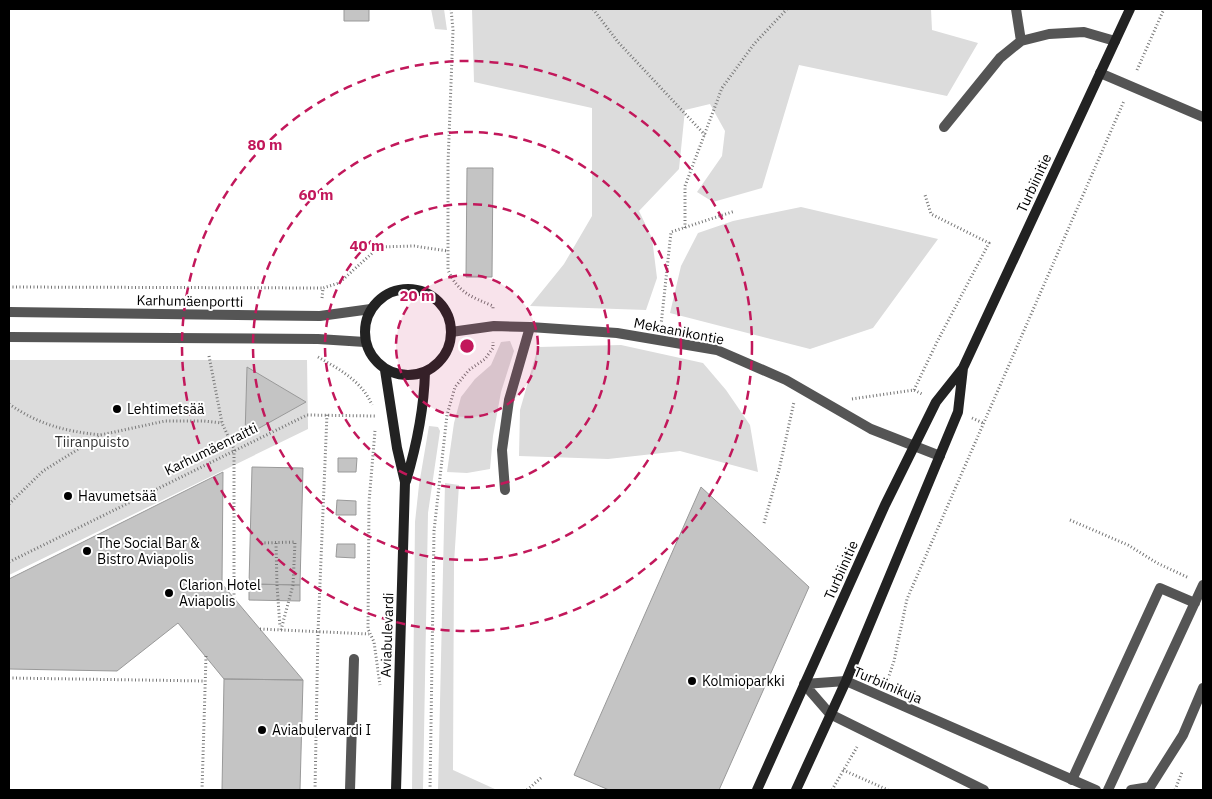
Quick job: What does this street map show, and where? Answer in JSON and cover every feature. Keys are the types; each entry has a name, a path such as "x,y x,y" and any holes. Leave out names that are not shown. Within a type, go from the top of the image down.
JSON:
{"street":[{"path":"1016,9 1021,41"},
{"name":"Turbiinitie","path":"757,790 885,505 936,402 963,368 1130,9"},
{"path":"944,127 1000,58 1021,41 1049,34 1084,32 1115,41"},
{"path":"1100,72 1203,117"},
{"path":"413,289 428,294 438,301 450,320 451,332 450,342 441,360 425,372 412,376 398,375 385,370 372,358 365,342 364,331 371,309 382,297 397,290 413,289"},
{"name":"Karhumäenportti","path":"9,312 320,316 371,309"},
{"name":"Mekaanikontie","path":"451,332 494,326 530,327 617,333 717,350 786,380 871,429 940,456"},
{"path":"505,490 502,450 509,400 530,327"},
{"path":"9,337 365,342"},
{"name":"Turbiinitie","path":"796,790 846,681 958,412 963,368"},
{"name":"Aviabulevardi","path":"385,370 397,448 405,482 396,790"},
{"name":"Aviabulevardi","path":"405,482 418,442 424,398 425,372"},
{"path":"1108,790 1195,603 1199,583"},
{"path":"1072,780 1160,588 1195,603"},
{"path":"350,790 354,659"},
{"name":"Turbiinikuja","path":"804,684 846,681 1096,790"},
{"path":"804,684 830,714 984,790"},
{"path":"1131,790 1150,787 1183,735 1203,688"}],"path":[{"path":"430,790 434,532 447,415 455,387 469,370 485,360 493,348 494,326 493,306 466,294 453,282 448,270 448,164 453,30 451,9"},
{"path":"593,9 618,42 705,134"},
{"path":"685,228 685,186 722,88 754,44 787,9"},
{"path":"882,697 894,661 907,598 1164,9"},
{"path":"825,402 914,390 989,243 931,214 925,195"},
{"path":"659,340 671,232 736,211"},
{"path":"9,287 322,288"},
{"path":"209,356 222,423 234,450 234,598"},
{"path":"764,524 779,470 793,404 800,388"},
{"path":"9,404 47,425 101,435"},
{"path":"315,790 318,632 327,414"},
{"name":"Karhumäenraitti","path":"9,562 307,415 376,416 370,502 369,634"},
{"path":"9,504 43,471 101,435 164,421 204,420 222,423"},
{"path":"1070,520 1128,545 1157,563 1199,583"},
{"path":"261,543 295,542 293,585 281,630"},
{"path":"276,543 281,630"},
{"path":"260,629 369,634 374,642 381,692"},
{"path":"202,790 206,656"},
{"path":"9,678 205,681"},
{"path":"832,790 866,731"},
{"path":"843,770 888,790"},
{"path":"527,790 542,777"},
{"path":"531,786 535,790"}],"green space":[{"path":"431,9 444,9 447,30 435,29"},
{"path":"472,9 931,9 932,30 978,43 947,96 799,65 762,188 713,202 697,192 722,156 725,131 710,104 685,110 679,169 639,211 652,238 657,278 646,310 530,306 564,264 592,216 592,108 474,82"},
{"path":"801,207 938,239 873,328 810,349 670,313 681,266 698,233 733,221"},
{"path":"510,341 514,351 501,392 493,436 490,469 467,473 447,472 454,423 461,397 475,379 491,365 501,342"},
{"path":"621,345 703,363 726,390 750,425 758,472 680,451 608,459 519,456 520,410 538,347"},
{"name":"Tiiranpuisto","path":"9,360 307,360 308,429 9,575"},
{"path":"429,426 438,427 440,431 428,513 423,790 412,790 415,522"},
{"path":"445,483 459,485 454,563 453,770 497,790 438,790"}],"building":[{"path":"344,9 369,9 369,21 344,21"},
{"path":"467,168 493,168 492,277 466,277"},
{"path":"247,367 306,402 245,436"},
{"path":"338,458 357,458 356,472 338,472"},
{"path":"252,467 303,468 300,585 249,584"},
{"path":"223,472 222,584 303,680 224,679 178,623 117,671 9,669 9,579"},
{"name":"Kolmioparkki","path":"701,487 809,587 719,790 609,790 574,775"},
{"path":"337,500 356,501 356,515 336,515"},
{"path":"337,544 355,544 355,558 336,557"},
{"path":"249,584 300,585 300,601 249,600"},
{"name":"Aviabulervardi I","path":"224,679 303,680 300,790 222,790"}],"place":[{"name":"Lehtimetsää","path":"117,409"},
{"name":"Havumetsää","path":"68,496"},
{"name":"The Social Bar & Bistro Aviapolis","path":"87,551"},
{"name":"Clarion Hotel Aviapolis","path":"169,593"},
{"name":"Kolmioparkki","path":"692,681"},
{"name":"Aviabulervardi I","path":"262,730"}]}
